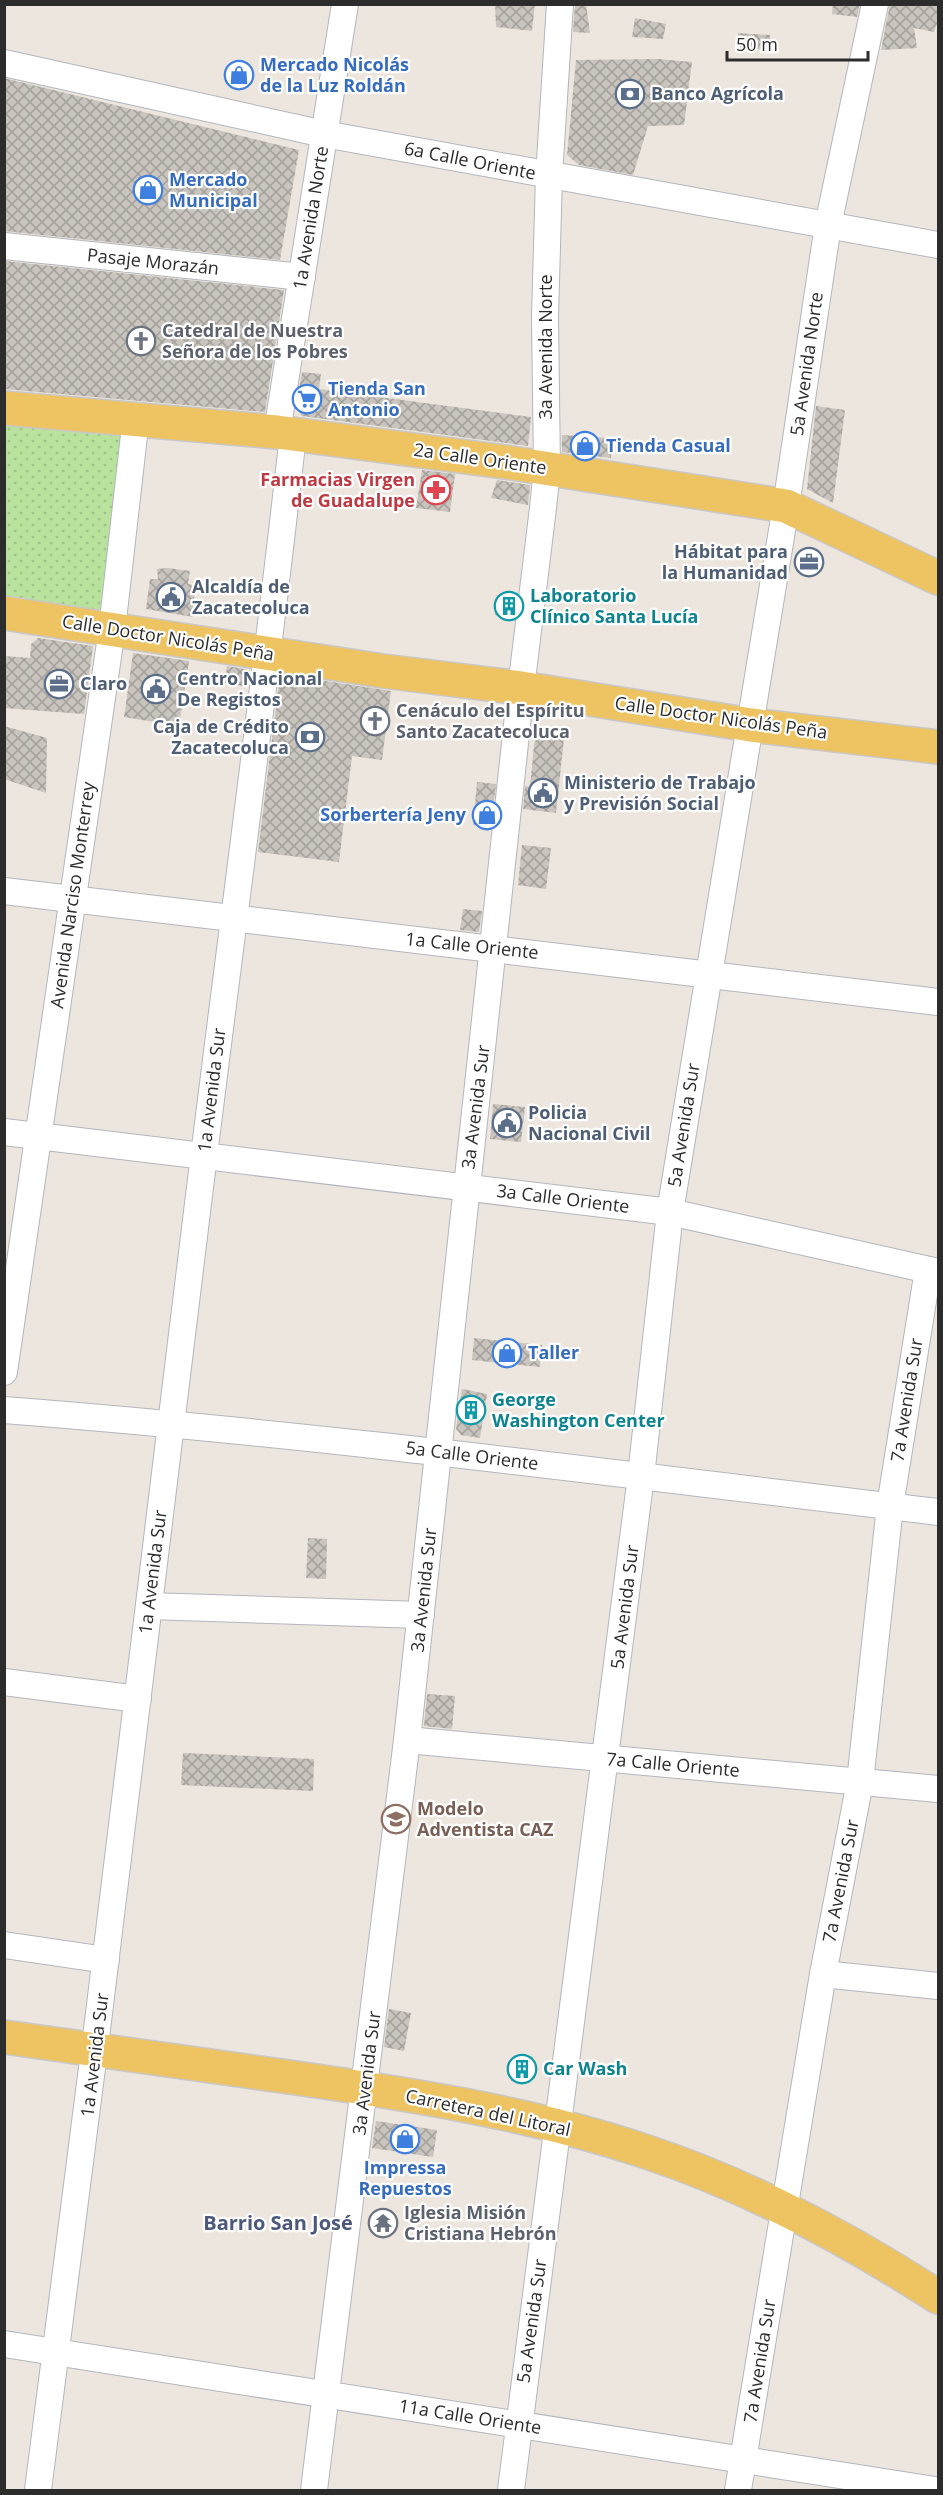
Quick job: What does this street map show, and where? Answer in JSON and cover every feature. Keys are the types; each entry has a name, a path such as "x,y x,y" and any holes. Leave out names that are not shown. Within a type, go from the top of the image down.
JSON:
{"main road":[{"name":"2a Calle Oriente","path":"4,408 285,433 547,469 786,506 939,578"},
{"name":"Calle Doctor Nicolás Peña","path":"4,613 268,654 521,688 751,725 939,747"},
{"name":"Carretera del Litoral","path":"4,2037 365,2088 558,2126 643,2150 709,2174 882,2260 939,2297"}],"street":[{"name":"1a Avenida Norte","path":"268,654 285,433 302,277 345,4"},
{"name":"3a Avenida Norte","path":"521,688 547,469 545,317 549,176 560,4"},
{"name":"5a Avenida Norte","path":"751,725 828,225 875,4"},
{"name":"6a Calle Oriente","path":"4,63 324,134 939,244"},
{"name":"Pasaje Morazán","path":"4,246 302,277"},
{"name":"Avenida Narciso Monterrey","path":"4,1372 112,628 136,418"},
{"name":"1a Avenida Sur","path":"38,2490 96,2050 171,1423 268,654"},
{"name":"3a Avenida Sur","path":"314,2490 407,1740 521,688"},
{"name":"5a Avenida Sur","path":"511,2490 517,2425 606,1760 641,1476 670,1212 751,725"},
{"name":"1a Calle Oriente","path":"4,891 710,973 939,1002"},
{"name":"3a Calle Oriente","path":"4,1132 204,1158 670,1212 933,1271"},
{"name":"7a Avenida Sur","path":"738,2490 823,1974 860,1782 890,1506 933,1271"},
{"name":"5a Calle Oriente","path":"4,1410 171,1423 439,1452 939,1512"},
{"path":"149,1606 421,1616"},
{"path":"4,1682 138,1699"},
{"name":"7a Calle Oriente","path":"407,1740 939,1789"},
{"path":"4,1945 106,1960"},
{"path":"823,1974 939,1986"},
{"name":"11a Calle Oriente","path":"4,2344 935,2490"}],"green space":[{"path":"4,422 122,432 101,617 5,602"}],"building":[{"path":"495,4 535,4 532,31 496,27"},
{"path":"575,4 586,4 590,33 573,32"},
{"path":"833,4 860,4 857,17 832,14"},
{"path":"890,4 939,4 939,18 934,32 914,28 917,48 881,50"},
{"path":"635,18 666,24 663,39 632,37"},
{"path":"738,33 770,35 768,49 738,49"},
{"name":"Banco Agrícola","path":"658,59 692,62 684,125 648,126 633,175 579,165 567,155 576,60"},
{"name":"Mercado Municipal","path":"4,78 299,150 280,260 4,231"},
{"name":"Catedral de Nuestra Señora de los Pobres","path":"4,261 284,290 265,412 4,389"},
{"path":"302,372 321,374 319,389 531,417 528,446 302,416 296,408"},
{"path":"816,406 845,410 833,503 807,489"},
{"name":"Tienda Casual","path":"562,435 612,438 611,458 562,452"},
{"name":"Farmacias Virgen de Guadalupe","path":"422,470 455,474 450,512 416,508"},
{"path":"497,480 530,485 528,505 491,498"},
{"name":"Alcaldía de Zacatecoluca","path":"157,569 190,571 188,584 195,585 193,617 146,609 150,579 158,579"},
{"name":"Laboratorio Clínico Santa Lucía","path":"497,595 517,597 515,617 495,615"},
{"name":"Claro","path":"38,638 93,646 84,714 4,708 4,656 30,658 31,644"},
{"name":"Centro Nacional De Registos","path":"133,653 189,661 179,726 124,717"},
{"path":"227,666 250,670 248,687 225,683"},
{"name":"Caja de Crédito Zacatecoluca","path":"280,674 391,691 382,760 352,756 339,862 258,852"},
{"path":"4,726 47,738 46,793 4,779"},
{"path":"535,736 564,739 556,813 523,809 525,786 530,787"},
{"path":"477,782 496,784 491,827 473,825"},
{"path":"522,845 551,848 546,889 518,885"},
{"path":"463,909 482,911 479,932 460,930"},
{"name":"Policia Nacional Civil","path":"493,1104 525,1107 521,1142 490,1139"},
{"name":"Taller","path":"474,1338 542,1345 540,1367 472,1360"},
{"name":"George Washington Center","path":"462,1389 487,1394 480,1438 461,1435 456,1429"},
{"path":"308,1538 327,1539 326,1579 306,1578"},
{"path":"427,1694 455,1696 452,1729 424,1726"},
{"path":"183,1753 314,1759 313,1791 181,1785"},
{"path":"389,2009 411,2013 404,2051 384,2047"},
{"name":"Car Wash","path":"514,2055 533,2057 530,2083 511,2081"},
{"name":"Impressa Repuestos","path":"376,2121 437,2130 433,2157 372,2148"}],"place":[{"name":"Mercado Nicolás de la Luz Roldán","path":"239,75"},
{"name":"Banco Agrícola","path":"630,94"},
{"name":"Mercado Municipal","path":"148,190"},
{"name":"Catedral de Nuestra Señora de los Pobres","path":"141,341"},
{"name":"Tienda San Antonio","path":"307,399"},
{"name":"Tienda Casual","path":"585,446"},
{"name":"Farmacias Virgen de Guadalupe","path":"436,490"},
{"name":"Hábitat para la Humanidad","path":"809,562"},
{"name":"Alcaldía de Zacatecoluca","path":"171,597"},
{"name":"Laboratorio Clínico Santa Lucía","path":"509,606"},
{"name":"Claro","path":"59,684"},
{"name":"Centro Nacional De Registos","path":"156,689"},
{"name":"Cenáculo del Espíritu Santo Zacatecoluca","path":"375,721"},
{"name":"Caja de Crédito Zacatecoluca","path":"310,737"},
{"name":"Ministerio de Trabajo y Previsión Social","path":"543,793"},
{"name":"Sorbertería Jeny","path":"487,815"},
{"name":"Policia Nacional Civil","path":"507,1123"},
{"name":"Taller","path":"507,1353"},
{"name":"George Washington Center","path":"471,1410"},
{"name":"Modelo Adventista CAZ","path":"396,1819"},
{"name":"Car Wash","path":"522,2069"},
{"name":"Impressa Repuestos","path":"405,2139"},
{"name":"Iglesia Misión Cristiana Hebrón","path":"383,2223"}],"district":[{"name":"Barrio San José","path":"278,2223"}]}
